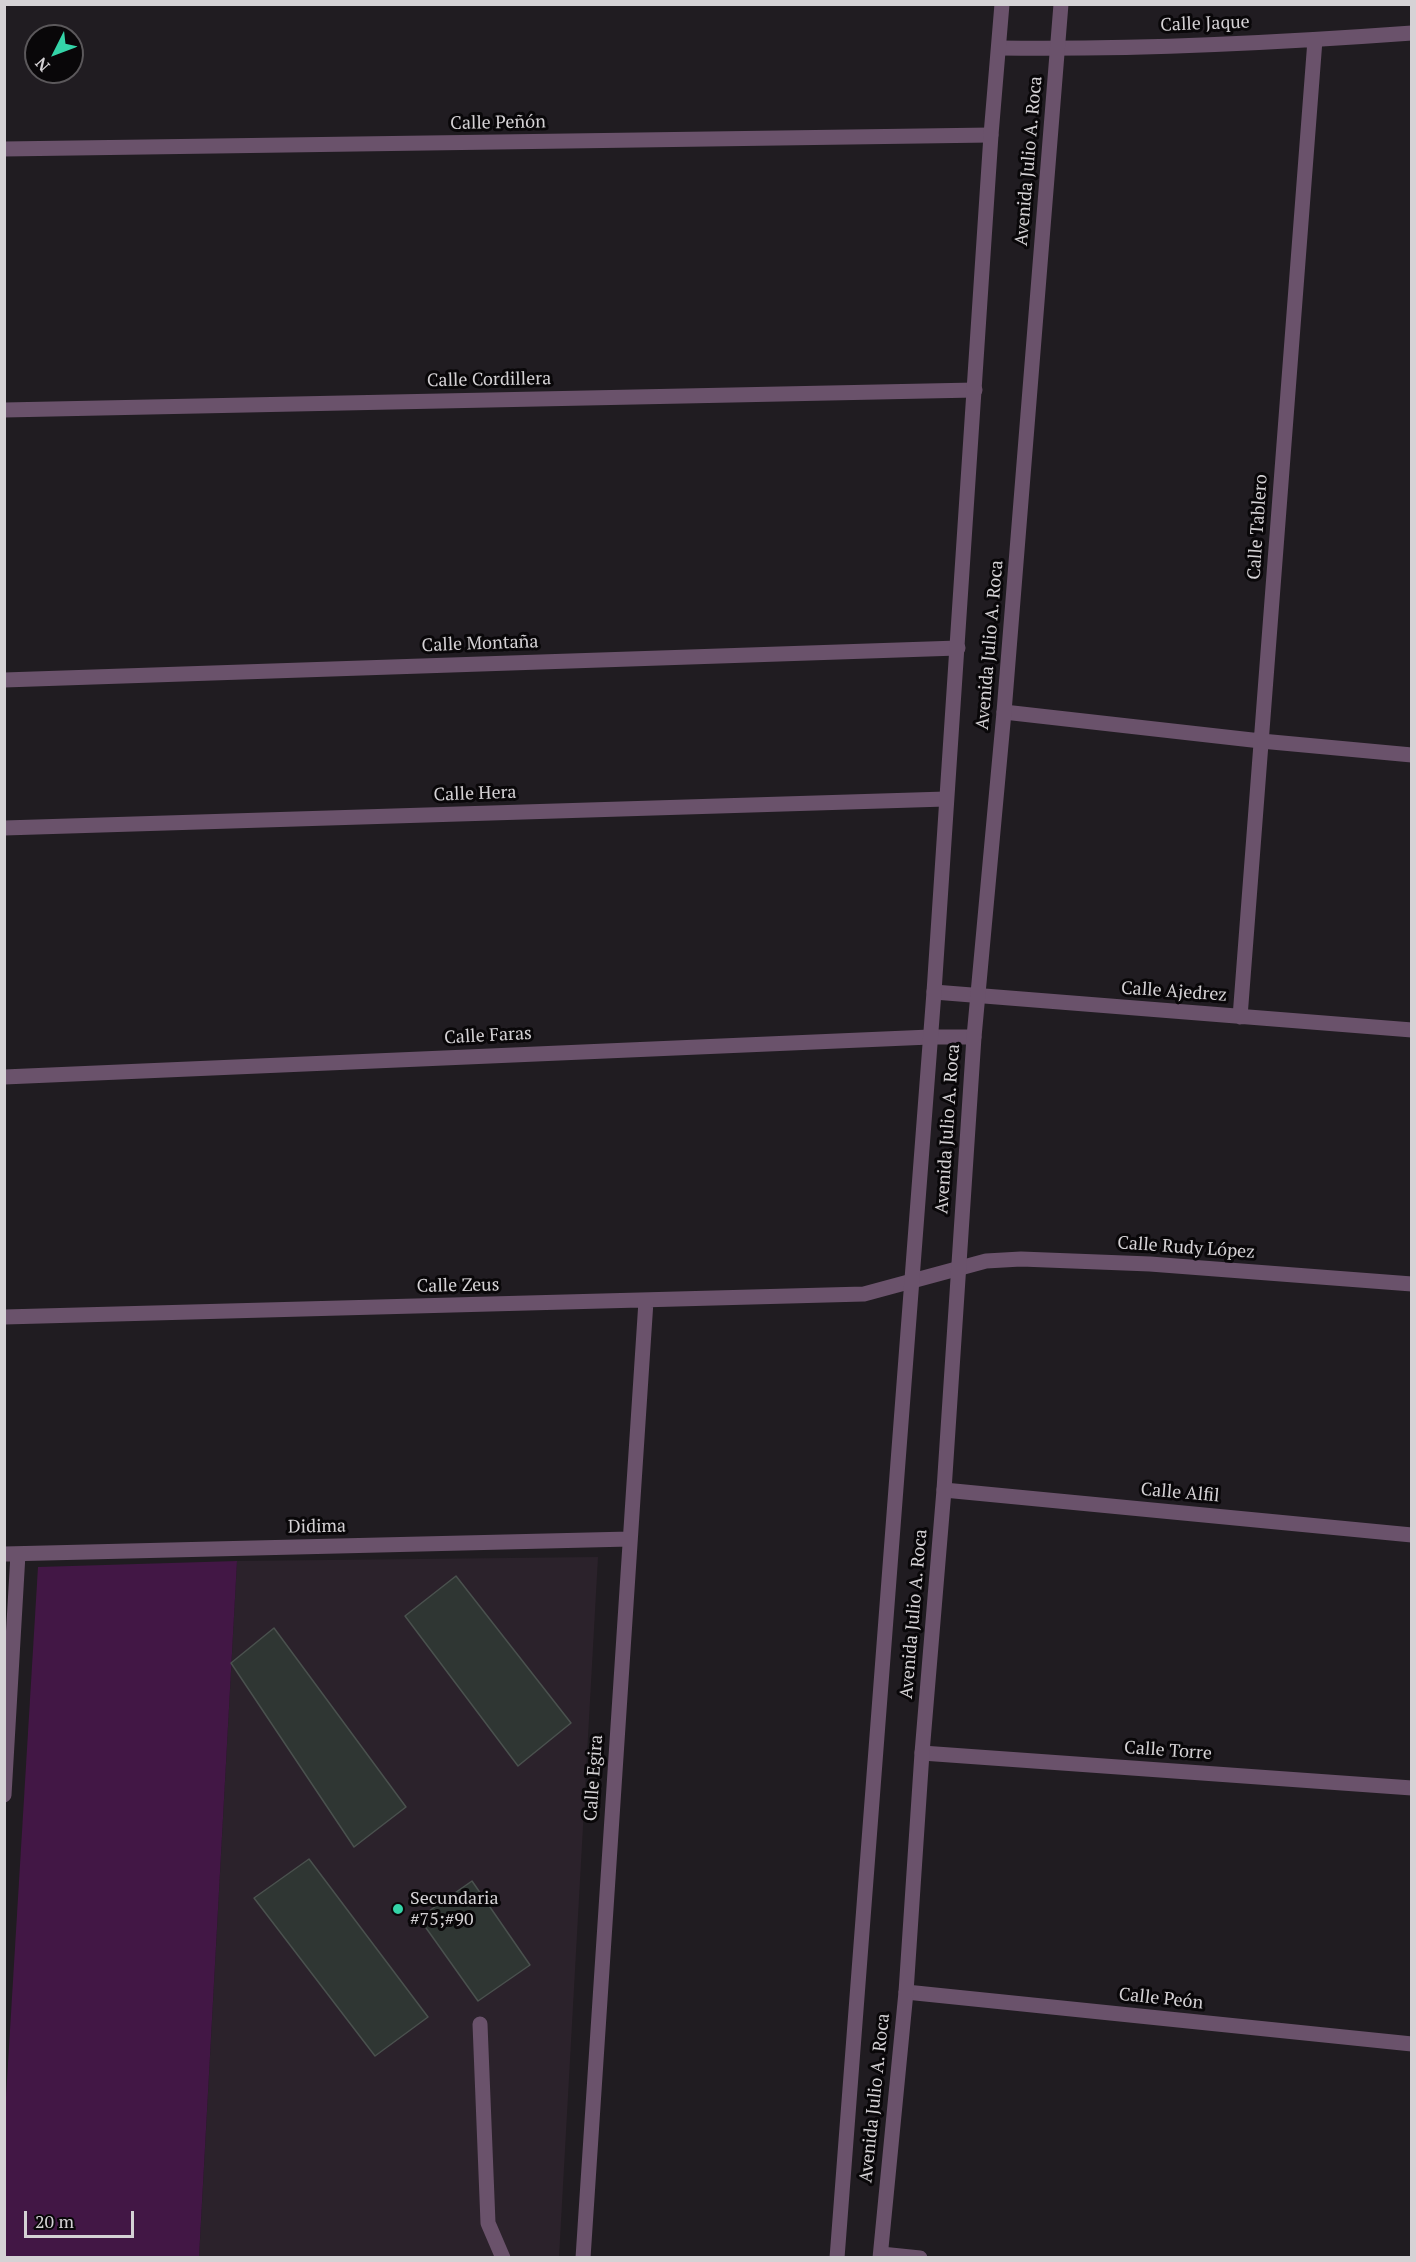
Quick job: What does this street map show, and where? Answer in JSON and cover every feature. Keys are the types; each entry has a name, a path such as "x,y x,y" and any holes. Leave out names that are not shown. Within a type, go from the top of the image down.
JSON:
{"street":[{"name":"Avenida Julio A. Roca","path":"837,2258 934,992 991,135 1002,4"},
{"name":"Avenida Julio A. Roca","path":"880,2256 906,1992 922,1753 944,1490 977,996 1004,712 1061,4"},
{"name":"Calle Jaque","path":"999,48 1057,49 1315,40 1412,33"},
{"name":"Calle Tablero","path":"1240,1017 1315,40"},
{"name":"Calle Peñón","path":"4,149 991,135"},
{"name":"Calle Cordillera","path":"4,410 975,390"},
{"name":"Calle Montaña","path":"4,680 958,648"},
{"path":"1004,712 1261,741 1412,755"},
{"name":"Calle Hera","path":"4,828 946,799"},
{"name":"Calle Ajedrez","path":"934,992 1412,1030"},
{"name":"Calle Faras","path":"4,1077 930,1036 974,1037"},
{"name":"Calle Rudy López","path":"911,1280 986,1262 1021,1259 1150,1264 1412,1284"},
{"name":"Calle Zeus","path":"4,1317 864,1294 911,1280"},
{"name":"Calle Egira","path":"582,2258 646,1301"},
{"name":"Calle Alfil","path":"944,1490 1412,1535"},
{"name":"Didima","path":"11,1554 630,1539"},
{"path":"4,1795 11,1554"},
{"name":"Calle Torre","path":"922,1753 1412,1788"},
{"name":"Calle Peón","path":"906,1992 1412,2044"},
{"path":"480,2024 488,2223 503,2258"},
{"path":"880,2256 920,2258"}],"shaded area":[{"name":"Secundaria #75;#90","path":"598,1557 559,2257 199,2258 237,1561"},
{"path":"237,1561 199,2257 5,2258 5,2113 38,1567"}],"building":[{"path":"456,1576 571,1723 518,1766 405,1616"},
{"path":"274,1628 406,1807 354,1847 231,1663"},
{"path":"309,1859 428,2017 375,2056 254,1898"},
{"path":"472,1881 530,1965 478,2001 419,1918"}],"place":[{"name":"Secundaria #75;#90","path":"398,1909"}]}
